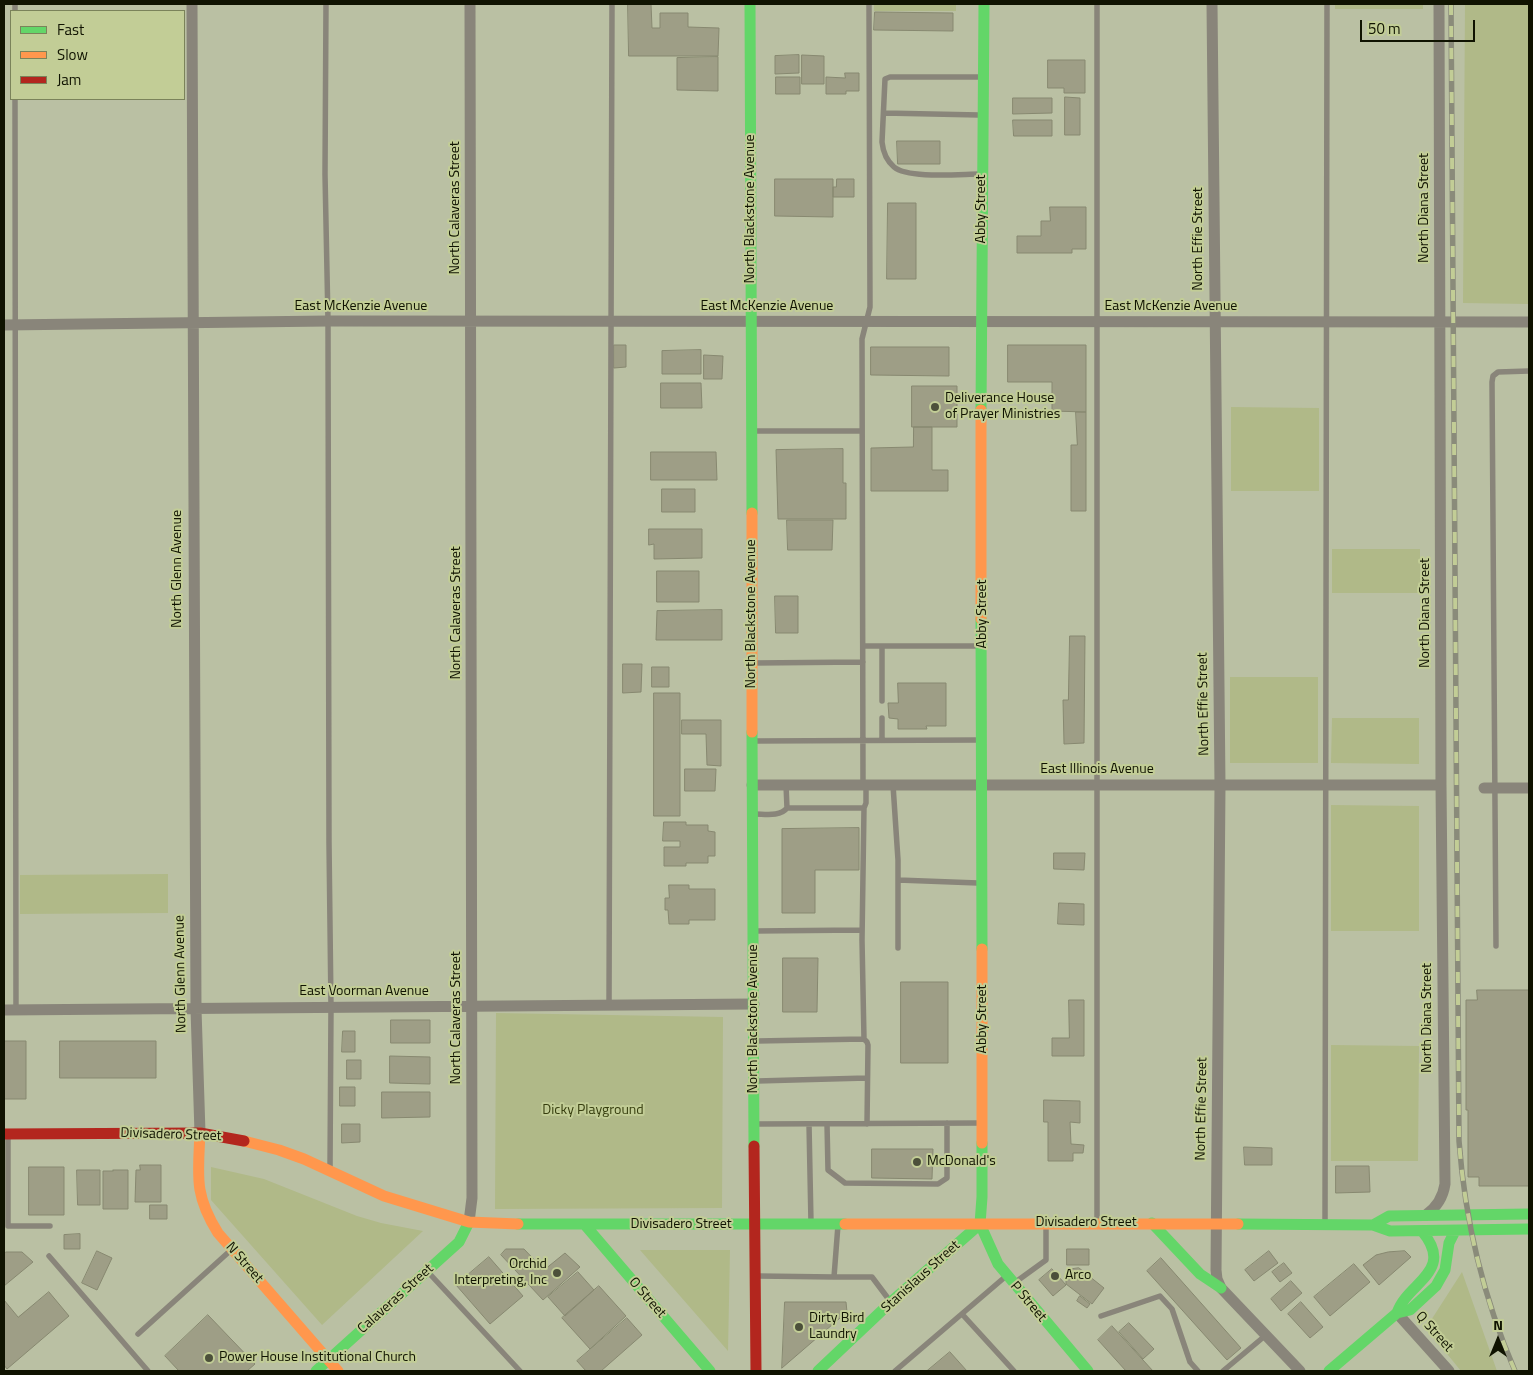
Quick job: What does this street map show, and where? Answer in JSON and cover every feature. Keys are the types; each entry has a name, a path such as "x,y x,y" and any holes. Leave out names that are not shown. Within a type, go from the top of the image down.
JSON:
{"main road":[{"name":"North Blackstone Avenue","path":"750,4 752,814 756,1371"},
{"name":"Abby Street","path":"980,1224 982,1197 982,174 984,4"},
{"name":"Divisadero Street","path":"6,1134 200,1133 246,1141 304,1159 384,1196 469,1222 585,1225 1152,1223 1373,1225 1390,1231 1529,1229"},
{"name":"N Street","path":"200,1133 200,1182 204,1208 218,1233 338,1371"},
{"name":"Divisadero Street","path":"1373,1225 1389,1216 1529,1214"},
{"name":"Calaveras Street","path":"316,1371 459,1242 469,1222"},
{"path":"1152,1223 1200,1274 1221,1288"},
{"name":"P Street","path":"980,1224 990,1249 1010,1280 1088,1371"},
{"name":"Stanislaus Street","path":"818,1371 891,1302 980,1224"},
{"name":"O Street","path":"585,1225 710,1371"},
{"path":"1329,1371 1397,1313 1402,1301 1424,1281 1434,1263 1434,1251 1433,1245 1422,1231"},
{"path":"1397,1313 1410,1310 1436,1286 1445,1270 1449,1243 1455,1231"}],"street":[{"name":"North Glenn Avenue","path":"192,4 196,1009 200,1133"},
{"name":"North Calaveras Street","path":"469,1222 472,1198 470,4"},
{"name":"North Effie Street","path":"1212,4 1220,785 1216,1270 1221,1288"},
{"name":"North Diana Street","path":"1426,1215 1438,1205 1445,1184 1441,785 1439,4"},
{"name":"East McKenzie Avenue","path":"10,325 328,321 1529,322"},
{"name":"East Illinois Avenue","path":"752,786 1441,785"},
{"path":"1489,788 1529,788"},
{"name":"East Voorman Avenue","path":"4,1010 754,1004"},
{"path":"1221,1288 1300,1371"},
{"name":"Q Street","path":"1397,1313 1449,1371"}],"lane":[{"path":"326,4 325,174 328,321 330,1170"},
{"path":"610,1006 612,4"},
{"path":"867,1124 868,1045 864,1039 862,930 864,808 866,803 862,662 862,339 870,307 869,4"},
{"path":"1097,4 1097,1223"},
{"path":"1325,1225 1327,4"},
{"path":"982,174 907,173 894,168 884,151 882,142 885,79 890,76 983,77"},
{"path":"15,100 10,325 16,1010"},
{"path":"884,113 983,115"},
{"path":"1496,946 1489,788 1492,382 1493,376 1498,372 1529,371"},
{"path":"752,431 862,431"},
{"path":"862,646 983,646"},
{"path":"882,646 882,701"},
{"path":"752,663 862,662"},
{"path":"882,718 882,740"},
{"path":"752,741 983,740"},
{"path":"893,785 898,880 898,948"},
{"path":"786,786 787,808"},
{"path":"752,814 779,814 787,808 864,808"},
{"path":"898,880 983,883"},
{"path":"753,931 862,930"},
{"path":"754,1041 864,1039"},
{"path":"754,1081 867,1078"},
{"path":"827,1124 828,1170 845,1183 938,1184 947,1178 947,1123"},
{"path":"754,1124 982,1123"},
{"path":"810,1124 811,1225"},
{"path":"6,1134 8,1226 50,1226"},
{"path":"895,1371 962,1314 1010,1280 1046,1260 1046,1223"},
{"path":"834,1277 838,1225"},
{"path":"138,1334 233,1249"},
{"path":"49,1256 148,1371"},
{"path":"427,1270 520,1371"},
{"path":"755,1276 872,1277 891,1302"},
{"path":"1101,1316 1160,1296 1172,1309 1190,1362 1198,1371"},
{"path":"962,1314 1014,1371"},
{"path":"1223,1371 1266,1335"}],"green space":[{"path":"874,4 956,4 956,11 874,11"},
{"path":"1335,4 1423,4 1423,9 1335,9"},
{"path":"1465,4 1529,4 1529,304 1463,303"},
{"path":"1231,407 1319,408 1319,491 1231,491"},
{"path":"1332,549 1420,549 1420,593 1332,593"},
{"path":"1230,677 1318,677 1318,763 1230,763"},
{"path":"1332,718 1419,718 1419,764 1331,763"},
{"path":"1331,805 1419,806 1419,931 1331,931"},
{"path":"168,874 168,913 20,914 20,875"},
{"name":"Dicky Playground","path":"496,1013 723,1017 722,1208 495,1209"},
{"path":"1331,1045 1419,1046 1418,1161 1331,1161"},
{"path":"211,1167 264,1179 357,1216 381,1223 423,1231 322,1325 211,1200"},
{"path":"640,1250 730,1250 728,1351"},
{"path":"1462,1272 1497,1371 1461,1371 1426,1328"}],"building":[{"path":"628,4 651,4 652,28 660,28 660,13 688,13 688,27 719,28 718,56 629,56"},
{"path":"875,12 953,13 953,31 874,30"},
{"path":"799,55 799,73 775,74 775,56"},
{"path":"802,55 824,56 824,84 802,84"},
{"path":"718,57 718,91 677,90 677,58"},
{"path":"1048,60 1085,60 1085,93 1064,93 1064,88 1048,88"},
{"path":"845,73 859,73 859,91 846,91 846,94 826,94 826,77 845,78"},
{"path":"776,77 800,77 800,94 776,94"},
{"path":"1065,97 1080,98 1080,135 1065,135"},
{"path":"1013,98 1052,98 1052,113 1013,114"},
{"path":"1013,120 1052,120 1052,136 1014,136"},
{"path":"897,141 940,141 940,164 898,164"},
{"path":"775,179 833,179 833,217 775,216"},
{"path":"837,179 854,179 854,197 833,197 833,187 836,187"},
{"path":"888,203 916,203 916,279 887,279"},
{"path":"1050,207 1086,207 1086,249 1072,249 1072,253 1017,253 1017,236 1041,236 1041,221 1050,221"},
{"path":"614,345 626,345 626,367 614,368"},
{"path":"1008,345 1086,345 1086,412 1052,411 1052,382 1008,382"},
{"path":"871,347 949,347 949,376 871,375"},
{"path":"701,350 701,374 662,374 662,351"},
{"path":"704,355 723,356 722,379 704,379"},
{"path":"661,383 701,383 702,408 661,408"},
{"name":"Deliverance House of Prayer Ministries","path":"912,386 957,386 957,427 912,427"},
{"path":"1076,412 1086,412 1086,511 1071,511 1071,445 1077,445"},
{"path":"914,427 932,427 932,470 948,470 948,491 871,491 871,448 913,447"},
{"path":"843,449 843,483 846,483 846,519 778,519 776,450"},
{"path":"651,452 716,452 717,480 651,480"},
{"path":"662,489 695,489 695,512 662,512"},
{"path":"787,520 833,520 832,550 788,550"},
{"path":"649,529 702,529 702,558 654,559 654,544 649,545"},
{"path":"657,571 699,571 699,602 657,602"},
{"path":"775,596 798,596 798,633 776,633"},
{"path":"722,610 722,640 656,640 657,611"},
{"path":"1070,636 1085,636 1084,743 1064,744 1063,700 1068,700"},
{"path":"623,664 642,664 641,692 623,693"},
{"path":"652,667 669,667 669,687 652,687"},
{"path":"898,683 946,683 946,726 926,726 927,729 898,729 898,719 889,718 888,703 898,703"},
{"path":"654,693 680,693 680,816 654,816"},
{"path":"682,720 721,720 721,766 707,765 706,734 682,734"},
{"path":"685,769 716,769 715,791 685,791"},
{"path":"664,822 708,825 708,831 715,832 715,856 708,856 708,863 664,866 664,847 680,847 680,841 663,841"},
{"path":"859,828 859,870 815,870 815,913 782,913 782,829"},
{"path":"1054,853 1085,853 1084,870 1054,869"},
{"path":"669,885 689,885 689,889 715,889 715,920 689,920 689,924 669,924 668,910 665,910 665,898 669,898"},
{"path":"1059,903 1084,904 1084,925 1058,924"},
{"path":"783,958 818,958 817,1012 783,1012"},
{"path":"901,982 948,982 948,1063 901,1063"},
{"path":"1477,990 1529,990 1529,1186 1479,1186 1479,1177 1468,1177 1466,1000 1477,1000"},
{"path":"1069,1000 1084,1000 1084,1056 1052,1056 1052,1038 1069,1038"},
{"path":"391,1020 430,1020 430,1043 391,1043"},
{"path":"343,1031 355,1031 355,1052 342,1052"},
{"path":"4,1041 26,1041 26,1099 4,1099"},
{"path":"60,1041 156,1041 156,1078 60,1078"},
{"path":"390,1056 430,1057 430,1084 390,1083"},
{"path":"347,1060 361,1060 361,1079 347,1079"},
{"path":"340,1087 355,1087 355,1106 340,1106"},
{"path":"382,1092 430,1092 430,1117 382,1118"},
{"path":"1044,1100 1080,1101 1080,1123 1070,1122 1071,1144 1084,1145 1083,1153 1073,1153 1073,1161 1048,1161 1048,1122 1044,1122"},
{"path":"342,1124 360,1124 360,1142 342,1143"},
{"path":"1244,1147 1272,1148 1272,1165 1245,1165"},
{"path":"872,1149 933,1149 932,1179 872,1178"},
{"path":"140,1165 161,1165 161,1202 135,1202 136,1170 140,1170"},
{"path":"1336,1166 1369,1166 1370,1192 1336,1193"},
{"path":"29,1167 64,1167 64,1215 29,1215"},
{"path":"77,1170 100,1170 100,1205 78,1205"},
{"path":"128,1170 128,1209 103,1209 103,1171"},
{"path":"150,1205 167,1205 167,1219 150,1219"},
{"path":"80,1234 80,1249 64,1249 64,1235"},
{"path":"506,1249 524,1249 544,1270 565,1253 580,1267 543,1300 501,1255"},
{"path":"1067,1249 1089,1249 1089,1265 1067,1265"},
{"path":"97,1251 112,1258 97,1290 82,1283"},
{"path":"1269,1251 1278,1263 1254,1281 1245,1270"},
{"path":"1405,1251 1411,1257 1379,1285 1363,1265 1376,1255"},
{"path":"6,1252 22,1252 33,1262 4,1286 4,1254"},
{"path":"489,1257 523,1296 490,1324 456,1285"},
{"path":"1161,1258 1241,1348 1227,1360 1147,1271"},
{"path":"1284,1263 1292,1273 1280,1282 1272,1272"},
{"path":"1354,1264 1370,1282 1330,1316 1314,1297"},
{"path":"1079,1268 1104,1288 1092,1304 1066,1284 1066,1276 1072,1269"},
{"path":"1052,1269 1066,1285 1053,1296 1039,1280"},
{"path":"578,1272 594,1290 565,1316 548,1297"},
{"path":"1291,1281 1302,1293 1281,1311 1271,1299"},
{"path":"599,1286 626,1316 590,1349 562,1318"},
{"path":"49,1292 69,1316 7,1369 4,1365 4,1300 18,1317"},
{"path":"1080,1296 1090,1304 1087,1308 1077,1301"},
{"path":"785,1302 846,1302 847,1312 782,1368"},
{"path":"1301,1302 1323,1327 1310,1338 1288,1314"},
{"path":"208,1315 255,1364 247,1371 179,1371 165,1356"},
{"path":"627,1318 642,1335 601,1371 586,1371 577,1361"},
{"path":"1129,1323 1154,1349 1143,1359 1119,1332"},
{"path":"1112,1326 1153,1371 1126,1371 1098,1340"},
{"path":"950,1352 967,1371 927,1371"}],"railway":[{"path":"1451,4 1459,1141 1466,1200 1477,1258 1494,1315 1515,1371"}],"traffic: fast":[{"path":"750,4 752,513"},
{"path":"981,410 984,4"},
{"path":"981,619 982,949"},
{"path":"752,732 754,1146"},
{"path":"982,1143 980,1224 998,1264 1088,1371"},
{"path":"1373,1225 1389,1216 1529,1214"},
{"path":"316,1371 459,1242 469,1222"},
{"path":"1152,1223 1200,1274 1221,1288"},
{"path":"518,1224 845,1224"},
{"path":"818,1371 891,1302 980,1224"},
{"path":"1238,1224 1373,1225 1390,1231 1529,1229"},
{"path":"585,1225 710,1371"},
{"path":"1329,1371 1397,1313 1402,1302 1432,1267 1434,1257 1431,1245 1422,1231"},
{"path":"1397,1313 1410,1310 1436,1286 1445,1270 1449,1243 1455,1231"}],"traffic: slow":[{"path":"981,410 981,619"},
{"path":"752,513 752,732"},
{"path":"982,949 982,1143"},
{"path":"200,1133 199,1185 210,1220 218,1233 338,1371"},
{"path":"244,1141 304,1159 384,1196 469,1222 518,1224"},
{"path":"845,1224 1238,1224"}],"traffic: jam":[{"path":"4,1134 200,1133 244,1141"},
{"path":"754,1146 756,1371"}],"place":[{"name":"Deliverance House of Prayer Ministries","path":"935,407"},
{"name":"McDonald's","path":"917,1162"},
{"name":"Orchid Interpreting, Inc","path":"557,1273"},
{"name":"Arco","path":"1055,1276"},
{"name":"Dirty Bird Laundry","path":"799,1327"},
{"name":"Power House Institutional Church","path":"209,1358"}]}
